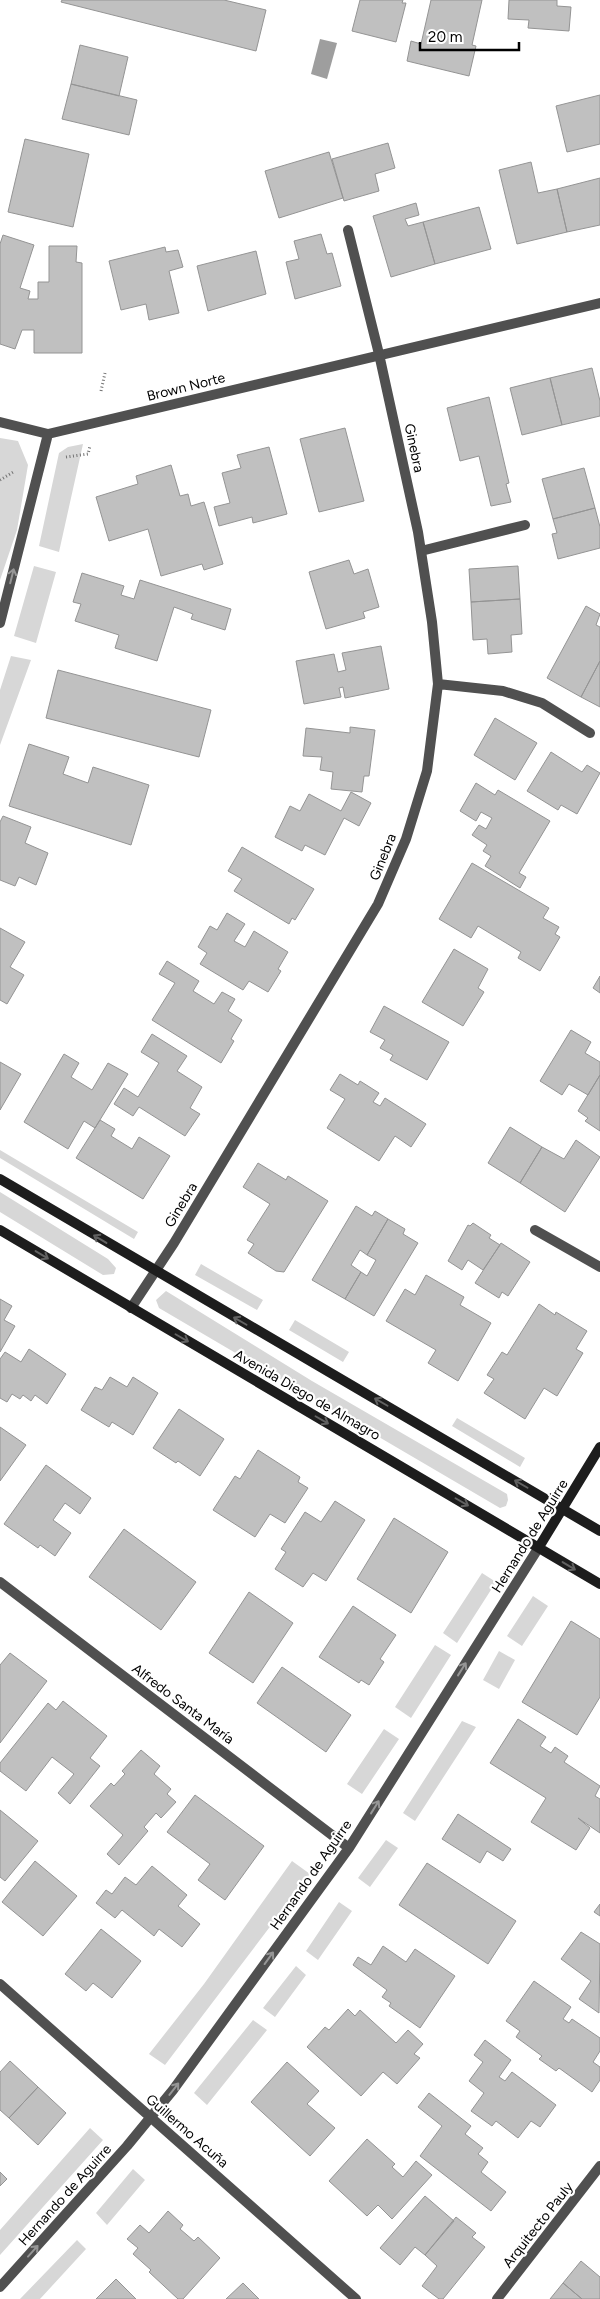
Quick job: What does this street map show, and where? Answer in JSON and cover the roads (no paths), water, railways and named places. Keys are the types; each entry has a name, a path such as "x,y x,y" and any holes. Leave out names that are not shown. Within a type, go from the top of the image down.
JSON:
{"street":[{"path":"348,230 379,354"},
{"name":"Brown Norte","path":"0,422 48,434 600,303"},
{"name":"Ginebra","path":"131,1308 156,1272 378,904 406,839 427,771 438,684 432,622 421,551 379,354"},
{"path":"0,623 48,434"},
{"path":"421,551 525,526"},
{"path":"438,684 504,691 542,703 590,732"},
{"path":"0,1179 156,1272 564,1508 600,1531"},
{"name":"Avenida Diego de Almagro","path":"0,1230 600,1584"},
{"path":"535,1230 600,1267"},
{"name":"Hernando de Aguirre","path":"0,2288 173,2090 349,1848 564,1508 600,1447"},
{"name":"Alfredo Santa María","path":"0,1582 349,1848"},
{"name":"Guillermo Acuña","path":"0,1984 356,2299"},
{"name":"Arquitecto Pauly","path":"496,2299 600,2166"}]}
